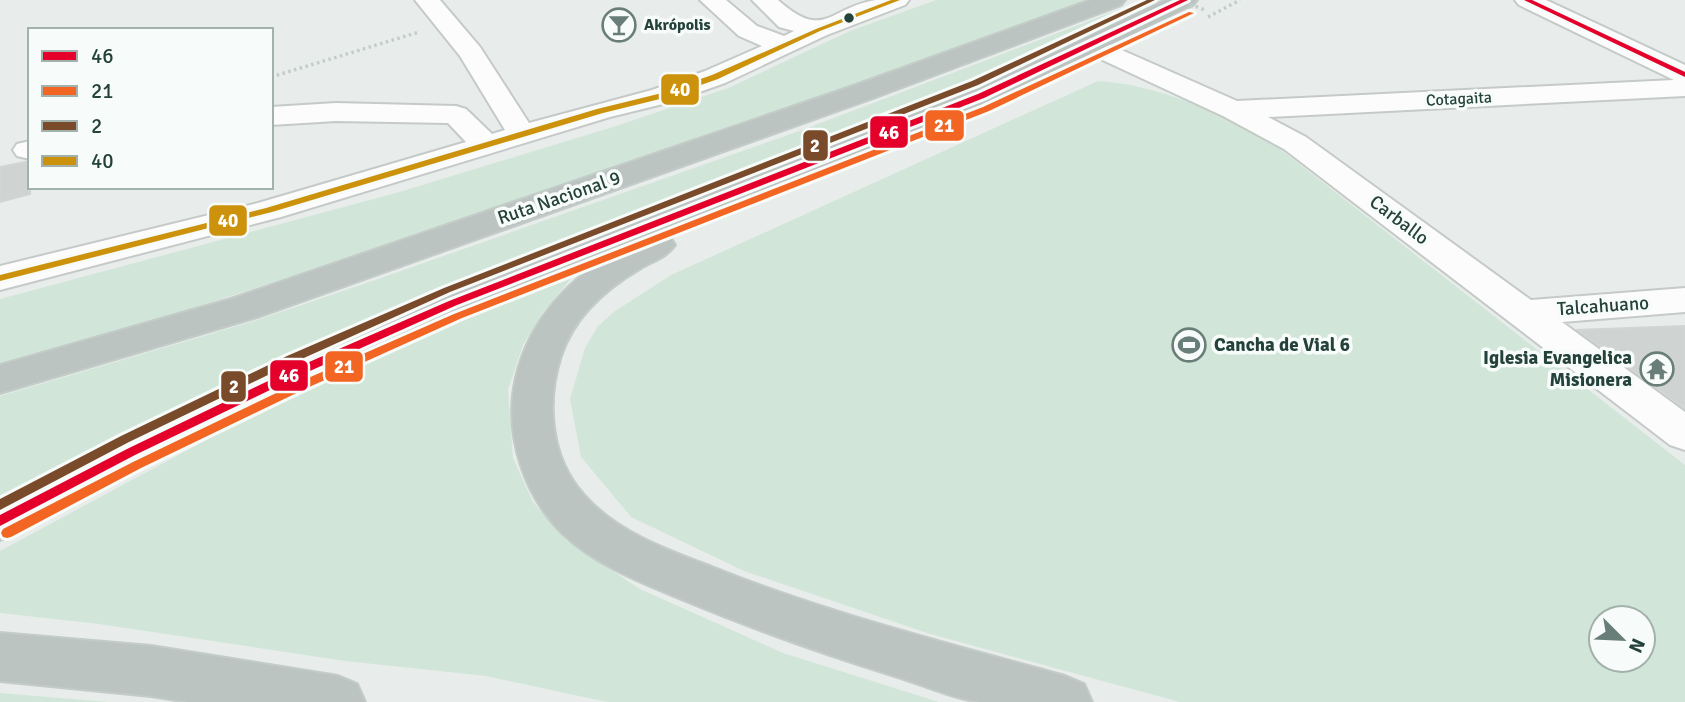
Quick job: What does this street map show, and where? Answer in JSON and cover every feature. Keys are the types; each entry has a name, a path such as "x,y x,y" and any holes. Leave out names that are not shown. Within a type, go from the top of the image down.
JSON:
{"highway":[{"name":"Ruta Nacional 9","path":"0,379 244,308 866,91 1112,0"},
{"path":"0,520 131,452 297,372 453,303 981,96 1090,45 1195,5"},
{"path":"981,96 947,122 900,144 618,264 578,296 546,340 531,399 534,430 541,466 569,510 593,530 630,553 706,588 778,615 1065,702"},
{"path":"0,657 151,671 338,702"}],"street":[{"path":"427,0 471,53 522,134"},
{"path":"712,0 748,31 786,46"},
{"path":"764,0 788,22 818,30"},
{"path":"0,278 269,211 522,134 661,96 715,77 818,30 897,0"},
{"path":"1527,0 1685,75"},
{"name":"Carballo","path":"1090,45 1233,110 1308,152 1685,434"},
{"name":"Cotagaita","path":"1233,110 1685,88"},
{"path":"273,116 336,112 456,115 486,145"},
{"name":"Talcahuano","path":"1522,313 1685,300"}],"path":[{"path":"1180,0 1195,5"},
{"path":"273,76 446,24"}],"green space":[{"path":"936,0 1091,0 573,186 178,313 0,365 0,299 396,193 616,126 728,88 850,31"},
{"path":"1144,0 1158,0 1122,22 990,81 692,198 536,255 309,350 92,451 0,498 0,396 254,321 378,279 805,129"},
{"path":"1098,81 1164,93 1227,118 1267,139 1685,465 1685,702 1180,702 930,634 744,571 631,517 581,457 570,399 585,348 598,326 615,311 671,275"},
{"path":"574,275 544,311 523,345 508,390 513,458 533,502 567,541 640,589 783,653 939,702 607,702 486,676 345,661 99,624 0,613 0,551 210,438 406,344"},
{"path":"0,693 108,702 0,702"}],"building":[{"path":"28,161 30,194 0,202 0,167"},
{"name":"Iglesia Evangelica Misionera","path":"1685,326 1685,408 1577,330"}],"transit line":[{"name":"40","path":"0,278 269,210 600,111 661,96 715,77 818,30 897,0"},
{"name":"2","path":"0,505 125,439 291,359 447,290 975,83 1152,0"},
{"name":"46","path":"0,521 131,452 297,372 453,303 981,96 1185,0"},
{"name":"46","path":"1527,0 1685,75"},
{"name":"21","path":"7,533 137,465 303,385 458,316 986,109 1191,13"}],"place":[{"name":"Akrópolis","path":"619,25"},
{"name":"Cancha de Vial 6","path":"1189,345"},
{"name":"Iglesia Evangelica Misionera","path":"1657,369"}]}
